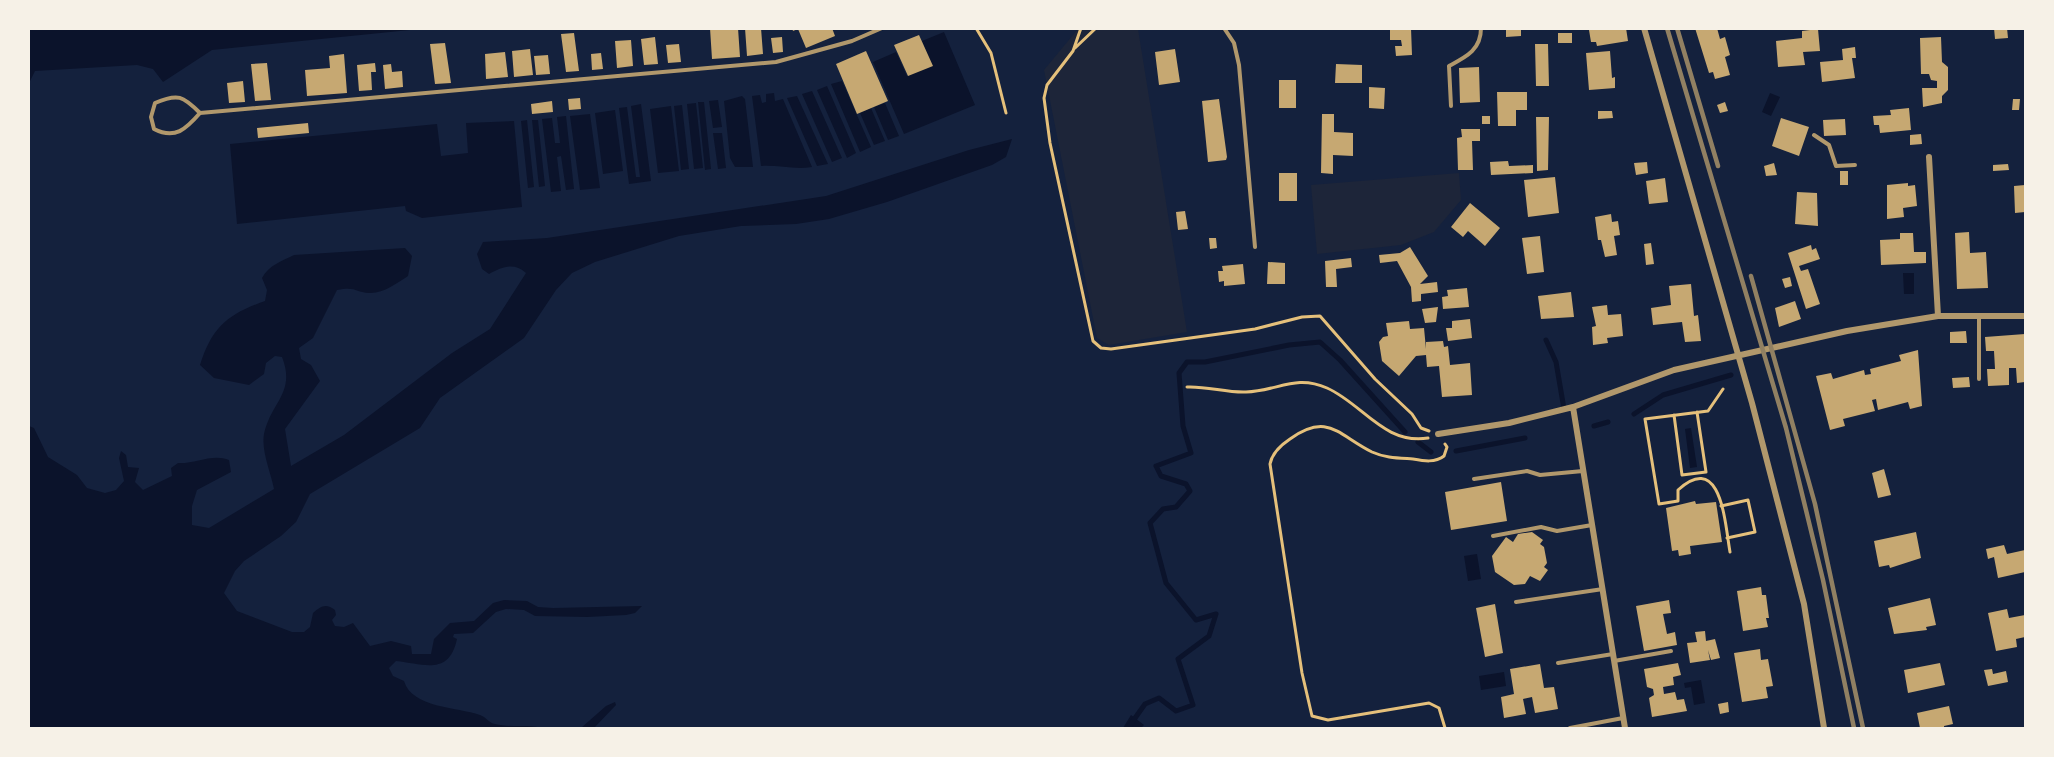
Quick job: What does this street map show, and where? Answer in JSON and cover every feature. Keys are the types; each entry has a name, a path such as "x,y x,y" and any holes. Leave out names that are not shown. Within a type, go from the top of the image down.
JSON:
{"street":[{"path":"1644,28 1740,356 1804,604 1824,729"},
{"path":"1929,157 1938,316"},
{"path":"1438,434 1509,423 1574,407 1674,370 1847,331 1938,316 2025,316"},
{"path":"1574,407 1625,729"}],"lane":[{"path":"200,113 186,99 171,96 155,104 151,117 154,129 175,135 188,127 200,113 776,62 852,41 882,28"},
{"path":"1224,28 1234,43 1239,65 1256,247"},
{"path":"1451,106 1449,66 1471,54 1481,41 1481,28"},
{"path":"1814,135 1830,145 1836,166 1856,165"},
{"path":"1979,316 1979,379"},
{"path":"1474,479 1527,471 1540,475 1584,471"},
{"path":"1493,536 1540,527 1557,531 1593,525"},
{"path":"1516,602 1603,589"},
{"path":"1558,663 1671,651"},
{"path":"1570,729 1623,718"}],"path":[{"path":"976,28 990,53 1006,113"},
{"path":"1073,51 1081,28"},
{"path":"1096,28 1073,51 1047,85 1044,98 1050,143 1092,341 1101,348 1111,349 1255,329 1302,317 1320,316 1375,379 1412,414 1420,428 1438,434 1447,447 1444,456 1434,461 1424,461 1386,457 1330,428 1308,427 1273,454 1270,464 1303,682 1312,716 1328,720 1429,704 1439,708 1446,729"},
{"path":"1187,387 1249,392 1300,381 1312,382 1342,396 1377,425 1394,434 1417,439 1438,434"},
{"path":"1723,389 1708,411 1645,419 1659,504 1678,501 1678,490 1687,482 1699,479 1711,482 1718,492 1730,552"},
{"path":"1674,415 1683,475 1706,472 1697,412"},
{"path":"1721,506 1748,500 1755,532 1727,538"}],"shaded area":[{"path":"29,28 420,29 212,50 163,82 153,69 137,65 35,71 29,83"},
{"path":"1078,29 1138,29 1187,332 1109,345 1097,338 1044,70"},
{"path":"944,32 975,105 904,134 873,62 896,52 907,76 932,66 922,41"},
{"path":"842,81 871,147 860,152 831,84"},
{"path":"827,86 856,153 847,158 817,90"},
{"path":"812,91 842,158 832,162 802,94"},
{"path":"774,93 775,101 783,99 812,167 761,166 752,96 760,95 762,103 766,102 766,94"},
{"path":"1770,93 1780,97 1771,116 1762,112"},
{"path":"742,96 745,99 753,167 735,167 730,158 724,101"},
{"path":"797,96 828,164 817,166 787,98"},
{"path":"718,100 722,127 713,128 709,101"},
{"path":"698,102 704,102 711,169 705,170"},
{"path":"696,103 703,168 694,169 687,104"},
{"path":"885,103 899,136 888,140 874,107"},
{"path":"641,104 651,181 629,184 619,108 627,107 636,177 640,177 631,106"},
{"path":"682,105 689,169 681,170 674,106"},
{"path":"671,106 679,171 658,173 650,109"},
{"path":"871,108 885,141 874,145 860,113"},
{"path":"615,110 623,171 603,174 595,113"},
{"path":"590,114 600,188 580,190 570,116"},
{"path":"566,116 574,189 566,190 561,156 557,157 561,191 551,192 542,119 552,118 555,143 560,143 557,117"},
{"path":"527,120 534,187 528,188 521,121"},
{"path":"532,120 538,120 545,186 539,187"},
{"path":"514,121 522,207 422,218 406,211 405,206 237,224 230,144 437,124 441,156 468,153 466,123"},
{"path":"713,133 722,133 726,168 718,169"},
{"path":"1012,139 1006,157 992,165 887,202 829,219 796,224 741,226 679,236 595,262 572,273 556,290 524,338 440,398 420,428 310,494 296,522 281,536 244,561 235,571 224,593 237,611 292,632 304,632 310,627 313,613 326,606 335,610 336,615 332,620 335,626 344,627 353,623 370,646 391,641 411,646 412,654 431,654 434,639 450,623 474,621 493,603 504,600 527,601 538,607 553,608 642,606 635,613 626,615 587,617 535,616 524,610 506,609 496,612 473,633 454,634 453,637 457,639 453,651 442,663 425,665 396,661 389,668 393,676 404,681 416,697 425,702 480,715 495,724 541,728 29,728 29,426 34,428 48,457 77,475 87,488 105,493 116,490 124,481 119,458 121,451 126,455 128,467 139,468 135,482 143,490 172,476 171,468 178,463 210,458 229,460 231,472 197,490 192,506 192,525 209,528 274,489 263,441 267,423 284,389 286,369 282,357 275,356 266,363 264,374 249,385 214,378 200,365 210,341 223,324 241,311 265,301 267,290 262,278 276,264 294,255 405,248 412,256 408,276 385,290 369,293 352,289 337,290 313,338 299,348 301,359 311,365 320,381 285,429 291,466 344,435 452,353 490,329 526,273 512,267 489,274 482,269 477,254 483,242 547,238 826,196 969,150"},
{"path":"1459,173 1461,200 1434,232 1401,245 1317,254 1311,185"},
{"path":"1903,273 1914,273 1914,294 1904,294"},
{"path":"1691,428 1697,467 1690,468 1685,429"},
{"path":"1477,554 1481,579 1468,581 1464,556"},
{"path":"1504,672 1506,686 1481,690 1479,676"},
{"path":"1701,680 1705,703 1694,705 1691,687 1685,688 1684,683"},
{"path":"615,702 616,705 594,728 581,728 606,706"},
{"path":"1131,715 1144,725 1141,728 1123,728"}],"building":[{"path":"710,28 738,28 740,57 712,59"},
{"path":"745,28 761,28 763,54 747,56"},
{"path":"792,28 832,28 835,36 806,48 798,29 793,31"},
{"path":"1390,28 1411,28 1412,55 1396,56 1395,46 1402,46 1401,40 1390,40"},
{"path":"1506,28 1521,28 1521,36 1506,37"},
{"path":"1626,28 1628,41 1597,46 1596,42 1591,42 1589,30"},
{"path":"1695,28 1717,28 1720,39 1725,37 1730,55 1725,57 1730,75 1715,79 1713,72 1709,73"},
{"path":"1994,28 2007,28 2008,38 1995,39"},
{"path":"1818,29 1820,51 1803,52 1805,65 1778,67 1776,41 1802,38 1802,31"},
{"path":"574,33 579,71 566,72 561,34"},
{"path":"1558,33 1572,33 1572,43 1558,43"},
{"path":"919,35 933,66 908,76 894,45"},
{"path":"655,37 658,64 644,65 641,39"},
{"path":"782,37 783,52 773,53 771,38"},
{"path":"1941,37 1942,62 1948,67 1948,90 1942,96 1942,103 1923,107 1922,88 1937,88 1937,81 1931,80 1929,74 1921,74 1920,38"},
{"path":"631,40 633,66 617,68 615,41"},
{"path":"445,43 451,83 435,84 430,44"},
{"path":"679,44 681,62 668,63 666,45"},
{"path":"1535,44 1548,44 1549,86 1536,86"},
{"path":"1855,47 1856,58 1852,58 1855,78 1822,82 1820,62 1843,60 1842,49"},
{"path":"530,49 533,75 514,77 512,51"},
{"path":"1175,49 1180,82 1159,85 1155,52"},
{"path":"866,51 888,101 857,114 836,64"},
{"path":"1610,51 1615,88 1589,90 1586,53"},
{"path":"505,52 508,77 486,79 485,54"},
{"path":"601,53 603,69 592,70 591,54"},
{"path":"344,54 347,93 307,96 305,70 330,68 329,56"},
{"path":"548,55 550,74 536,75 534,56"},
{"path":"267,63 271,100 255,101 251,64"},
{"path":"375,63 376,72 371,72 372,90 359,91 357,65"},
{"path":"391,64 392,72 402,71 403,87 385,89 383,65"},
{"path":"1336,64 1362,65 1362,83 1335,83"},
{"path":"1479,67 1480,102 1460,103 1459,68"},
{"path":"1279,80 1296,80 1296,108 1279,108"},
{"path":"243,81 245,102 229,103 227,83"},
{"path":"1369,87 1385,88 1384,109 1369,108"},
{"path":"1497,92 1527,92 1527,110 1516,110 1516,126 1498,126"},
{"path":"580,98 581,109 569,110 568,99"},
{"path":"1219,99 1227,157 1226,160 1208,162 1202,101"},
{"path":"2013,99 2020,99 2019,110 2012,110"},
{"path":"552,101 553,112 532,114 531,104"},
{"path":"1725,102 1728,111 1720,113 1717,105"},
{"path":"1909,108 1911,130 1880,133 1879,125 1874,125 1873,116 1891,115 1890,110"},
{"path":"1598,111 1612,111 1613,118 1598,119"},
{"path":"1322,114 1334,114 1334,132 1353,133 1353,156 1333,155 1333,174 1321,173"},
{"path":"1482,116 1490,116 1490,124 1482,124"},
{"path":"1536,117 1549,117 1548,170 1537,171"},
{"path":"1781,118 1809,127 1799,156 1772,146"},
{"path":"1845,119 1846,135 1824,136 1823,120"},
{"path":"308,123 309,133 258,138 257,128"},
{"path":"1461,129 1480,129 1480,141 1472,141 1473,170 1458,170 1457,138 1462,137"},
{"path":"1921,134 1922,144 1910,145 1910,135"},
{"path":"1508,161 1509,166 1533,165 1533,173 1491,175 1490,162"},
{"path":"1647,162 1648,173 1636,175 1634,163"},
{"path":"1774,163 1777,175 1766,176 1764,166"},
{"path":"2008,164 2009,170 1993,171 1993,165"},
{"path":"1840,171 1848,171 1848,185 1840,185"},
{"path":"1279,173 1297,173 1297,201 1279,201"},
{"path":"1555,177 1559,213 1528,217 1524,180"},
{"path":"1665,178 1668,202 1649,204 1646,181"},
{"path":"1908,183 1908,186 1915,185 1917,206 1903,208 1904,217 1887,219 1887,185"},
{"path":"2025,185 2025,212 2015,213 2014,186"},
{"path":"1797,192 1817,193 1818,226 1795,224"},
{"path":"1470,203 1500,228 1485,246 1468,231 1463,237 1451,227"},
{"path":"1185,211 1188,229 1178,230 1176,212"},
{"path":"1611,214 1612,222 1618,221 1620,235 1614,236 1617,255 1605,257 1601,240 1598,240 1595,217"},
{"path":"1969,232 1970,253 1986,252 1988,288 1957,289 1955,233"},
{"path":"1900,233 1913,233 1914,252 1926,252 1926,263 1881,265 1880,240 1900,239"},
{"path":"1540,236 1544,272 1527,274 1522,238"},
{"path":"1209,238 1216,238 1217,248 1210,249"},
{"path":"1651,243 1654,264 1646,265 1644,244"},
{"path":"1811,245 1812,250 1816,248 1820,259 1799,266 1801,271 1808,269 1820,304 1806,309 1788,253"},
{"path":"1410,247 1428,276 1420,284 1437,282 1438,292 1421,294 1421,301 1412,302 1411,287 1397,261 1380,263 1379,255 1400,253"},
{"path":"1351,258 1352,267 1336,269 1337,287 1326,287 1325,261"},
{"path":"1268,262 1285,263 1285,284 1267,284"},
{"path":"1243,264 1245,284 1224,286 1224,281 1219,282 1218,271 1223,271 1222,266"},
{"path":"1790,277 1792,286 1785,288 1782,279"},
{"path":"1691,284 1694,316 1698,315 1701,341 1685,342 1682,322 1653,325 1651,308 1671,305 1669,286"},
{"path":"1467,288 1469,307 1443,309 1442,297 1448,296 1447,290"},
{"path":"1571,292 1574,317 1541,319 1538,296"},
{"path":"1795,301 1801,319 1779,327 1775,308"},
{"path":"1607,305 1608,315 1621,314 1623,336 1607,338 1608,343 1593,345 1592,327 1596,326 1592,307"},
{"path":"1438,307 1436,322 1425,323 1422,309"},
{"path":"1470,319 1472,338 1448,341 1446,328 1452,328 1452,321"},
{"path":"1409,321 1410,329 1424,328 1426,349 1426,342 1443,341 1444,347 1448,346 1450,365 1470,363 1472,395 1442,397 1439,366 1427,367 1426,355 1416,356 1399,376 1382,361 1379,342 1383,337 1388,336 1386,323"},
{"path":"1966,331 1967,343 1950,343 1950,332"},
{"path":"2025,334 2025,382 2017,383 2016,368 2009,368 2009,385 1988,386 1987,369 1995,369 1994,351 1986,351 1985,337"},
{"path":"1918,350 1922,406 1910,409 1908,402 1878,410 1876,399 1872,400 1875,411 1843,419 1845,426 1830,430 1816,376 1831,373 1833,379 1864,370 1865,375 1871,374 1870,369 1901,361 1899,355"},
{"path":"1969,377 1970,387 1953,388 1952,378"},
{"path":"1884,469 1891,495 1878,498 1872,473"},
{"path":"1501,482 1507,521 1451,530 1445,492"},
{"path":"1695,501 1696,504 1716,502 1722,542 1690,546 1691,554 1679,556 1678,550 1672,551 1666,508"},
{"path":"1532,532 1543,540 1540,544 1544,547 1547,563 1544,567 1548,570 1540,581 1530,576 1525,584 1514,585 1495,572 1492,556 1506,537 1513,542 1518,534"},
{"path":"1916,532 1921,558 1890,568 1889,565 1879,567 1874,541"},
{"path":"2004,545 2007,554 2025,550 2025,572 1998,578 1994,557 1988,559 1986,549"},
{"path":"1761,587 1762,595 1766,595 1768,627 1743,631 1737,591"},
{"path":"1930,598 1936,625 1926,627 1927,630 1894,634 1888,608"},
{"path":"1669,600 1671,613 1663,614 1667,634 1675,632 1677,645 1644,651 1636,606"},
{"path":"1495,604 1503,653 1485,657 1476,608"},
{"path":"2007,609 2009,618 2025,615 2025,637 2016,639 2017,647 1996,651 1988,613"},
{"path":"1705,631 1706,641 1715,639 1720,658 1711,660 1708,650 1710,660 1690,663 1687,643 1697,642 1695,632"},
{"path":"1760,649 1761,660 1768,659 1773,686 1766,687 1768,698 1742,702 1734,653"},
{"path":"1678,663 1681,675 1673,677 1674,685 1663,687 1664,694 1675,692 1677,700 1684,699 1687,711 1652,717 1649,698 1654,695 1653,689 1647,687 1644,669"},
{"path":"1940,663 1945,685 1908,693 1904,670"},
{"path":"1540,664 1544,688 1554,687 1558,709 1535,713 1532,697 1523,699 1526,714 1504,718 1501,697 1514,694 1510,669"},
{"path":"1992,669 1993,674 2006,671 2008,682 1988,686 1984,670"},
{"path":"1728,702 1729,712 1720,714 1718,704"},
{"path":"1949,706 1953,724 1944,726 1944,728 1920,728 1917,713"}],"waterway":[{"path":"1546,340 1556,362 1564,409"},
{"path":"1128,728 1145,704 1159,698 1176,711 1193,705 1178,659 1209,636 1216,614 1196,620 1166,583 1150,523 1163,509 1176,507 1190,491 1186,484 1161,476 1156,466 1191,453 1183,426 1179,373 1187,362 1205,362 1289,345 1320,342 1340,360 1405,432"},
{"path":"1634,414 1663,395 1731,375"},
{"path":"1594,426 1608,422"},
{"path":"1456,451 1525,438"},
{"path":"1418,442 1431,452"}],"railway":[{"path":"1667,28 1786,428 1823,580 1854,728"},
{"path":"1677,28 1718,166"},
{"path":"1751,276 1815,504 1863,728"}]}
